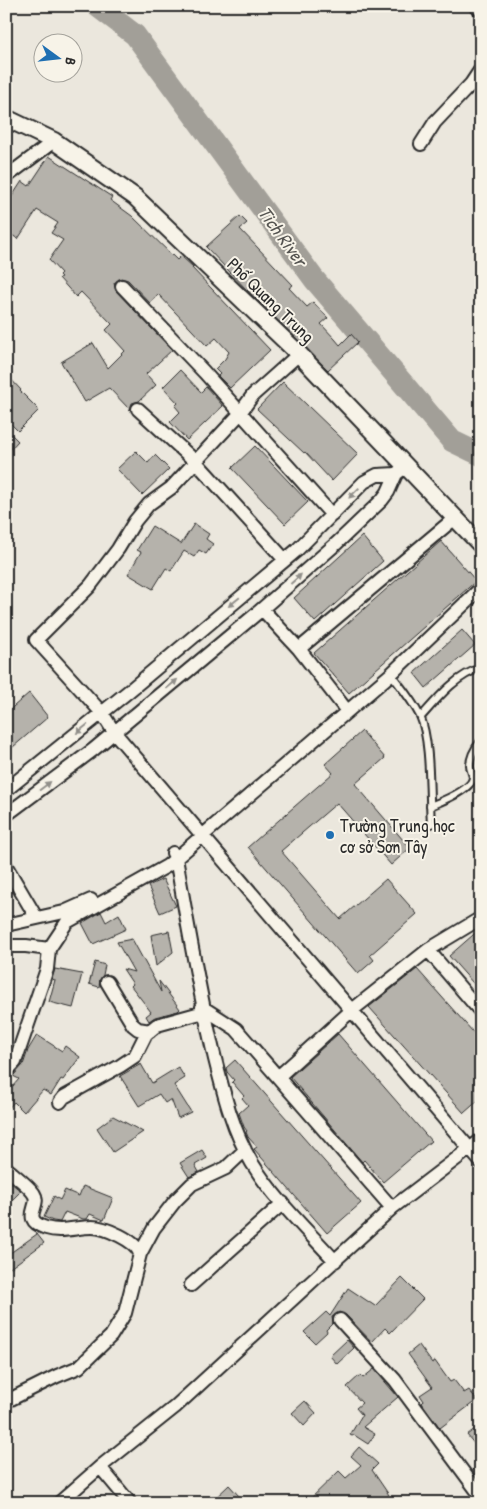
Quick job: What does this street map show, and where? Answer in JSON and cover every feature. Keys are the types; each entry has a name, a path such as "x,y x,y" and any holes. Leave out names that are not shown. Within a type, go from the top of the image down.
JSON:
{"street":[{"path":"475,6 481,10"},
{"path":"421,144 436,122 471,84 481,69"},
{"name":"Phố Quang Trung","path":"6,118 54,141 135,197 299,354 401,470 455,518 481,545"},
{"path":"6,177 54,141"},
{"path":"122,286 204,372 332,515"},
{"path":"299,354 253,395 240,413 196,462 171,488 150,504 135,521 118,549 90,586 36,640 102,712 114,732 481,1162"},
{"path":"138,409 196,462 285,560"},
{"path":"6,790 285,560 364,482 377,474 401,470"},
{"path":"6,815 114,732 262,609 382,500 401,470"},
{"path":"300,649 455,518"},
{"path":"6,1072 14,1062 47,969 49,949 67,922 167,866 391,674 481,588"},
{"path":"262,609 300,649 348,711"},
{"path":"6,924 64,912 116,888 148,870 172,853 176,858 203,1010 224,1094 236,1132 252,1164 282,1202 335,1261"},
{"path":"6,866 36,917"},
{"path":"278,1077 351,1011 428,950 481,918"},
{"path":"6,946 49,949"},
{"path":"428,950 481,1012"},
{"path":"107,982 133,1025 138,1029 150,1031"},
{"path":"60,1102 64,1097 135,1056 146,1034 157,1025 203,1010 236,1029 392,1208"},
{"path":"59,1503 100,1467 175,1407 392,1208 481,1140"},
{"path":"7,1400 57,1376 80,1368 106,1342 126,1313 140,1254 154,1228 175,1201 192,1184 226,1168 245,1150"},
{"path":"6,1168 34,1194 36,1200 31,1214 39,1226 60,1230 93,1227 104,1229 133,1243 139,1248 140,1254"},
{"path":"191,1285 282,1202"},
{"path":"340,1320 395,1380 481,1496"},
{"path":"100,1467 130,1503"}],"lane":[{"path":"421,717 452,684 481,668"},
{"path":"391,674 414,704 421,717 426,736 431,824"},
{"path":"430,806 449,798 471,783 473,777 470,767 472,756 481,741"}],"building":[{"path":"49,156 112,197 110,200 132,216 177,260 181,256 270,350 230,388 218,376 220,374 215,369 229,352 216,338 207,346 158,294 150,303 128,280 121,278 114,283 116,291 172,350 146,374 156,385 139,401 132,403 130,410 109,388 85,402 61,362 93,343 108,368 125,351 106,330 112,324 81,292 76,297 59,278 61,273 49,260 63,240 51,233 58,223 37,210 18,239 6,231 6,194 11,198 22,181 29,186"},
{"path":"240,216 247,223 240,229 293,285 289,288 307,307 313,302 328,318 321,324 340,345 351,334 358,342 328,370 206,247"},
{"path":"180,370 201,392 206,387 223,406 187,440 170,422 180,412 175,406 178,403 163,387"},
{"path":"6,374 39,410 18,431 6,419"},
{"path":"283,382 358,454 332,481 305,452 257,409"},
{"path":"11,434 18,441 6,454 6,438"},
{"path":"255,446 308,502 285,524 232,468"},
{"path":"136,451 148,463 155,455 169,469 142,495 117,469"},
{"path":"194,524 209,534 206,539 213,544 206,554 199,550 194,557 184,551 171,571 166,568 153,589 128,574 141,552 137,550 152,526 181,544"},
{"path":"362,536 383,561 315,622 294,598"},
{"path":"441,541 476,581 349,693 314,653"},
{"path":"462,630 475,645 426,688 414,673"},
{"path":"29,693 48,717 6,753 6,713"},
{"path":"362,731 385,758 355,784 410,848 391,865 337,803 281,851 340,919 386,879 417,914 370,955 374,960 358,974 248,847 333,773 325,764"},
{"path":"163,879 176,906 160,913 148,886"},
{"path":"101,912 106,922 119,914 126,929 93,944 82,923"},
{"path":"481,928 481,992 449,956"},
{"path":"169,931 173,952 156,966 151,935"},
{"path":"132,939 161,992 159,981 180,1009 178,1011 155,1017 149,1021 146,1016 151,1012 131,986 133,984 123,969 134,972 117,942"},
{"path":"95,962 105,965 99,987 89,984"},
{"path":"55,969 82,974 73,1008 49,1002 55,980 52,979"},
{"path":"417,969 481,1041 481,1098 464,1113 369,1007"},
{"path":"338,1034 431,1141 383,1182 364,1160 362,1162 290,1077"},
{"path":"37,1035 62,1051 65,1046 80,1057 63,1080 61,1079 51,1095 43,1090 24,1112 14,1102 6,1111 6,1094 19,1079 13,1076 23,1065 28,1050"},
{"path":"235,1060 361,1203 327,1233 254,1149 257,1147 248,1137 239,1113 248,1105 242,1098 244,1096 232,1082 234,1080 226,1068"},
{"path":"141,1064 152,1083 178,1067 185,1078 174,1085 191,1112 178,1118 171,1099 165,1103 159,1094 139,1106 120,1076"},
{"path":"113,1116 143,1132 113,1152 97,1128"},
{"path":"202,1150 207,1158 195,1165 199,1172 189,1177 180,1163"},
{"path":"6,1179 21,1191 6,1206"},
{"path":"83,1186 113,1198 104,1220 90,1214 87,1219 83,1219 65,1212 60,1222 44,1217 54,1196 60,1200 65,1190 79,1196"},
{"path":"37,1234 44,1243 10,1268 6,1263 6,1256"},
{"path":"402,1278 423,1299 390,1333 385,1328 372,1342 346,1315 339,1312 332,1317 333,1323 326,1330 327,1332 315,1343 304,1332 326,1312 330,1316 348,1288 375,1306"},
{"path":"347,1340 354,1348 337,1364 330,1356"},
{"path":"419,1345 432,1363 435,1361 450,1382 454,1380 464,1393 469,1390 477,1400 440,1428 422,1403 424,1401 420,1395 432,1387 408,1354"},
{"path":"374,1369 398,1397 363,1427 375,1434 368,1444 354,1435 350,1435 362,1415 356,1408 362,1403 347,1387 360,1375 363,1378"},
{"path":"305,1401 316,1413 304,1426 292,1413"},
{"path":"481,1424 481,1452 467,1435"},
{"path":"359,1447 378,1464 372,1470 389,1495 377,1503 306,1503 339,1471 346,1478 361,1465 351,1456"},
{"path":"481,1463 481,1482 472,1471"},
{"path":"229,1485 239,1496 231,1503 210,1503"}],"waterway":[{"name":"Tich River","path":"97,6 135,35 314,279 452,441 481,455"}],"place":[{"name":"Trường Trung học cơ sở Sơn Tây","path":"330,835"}]}
